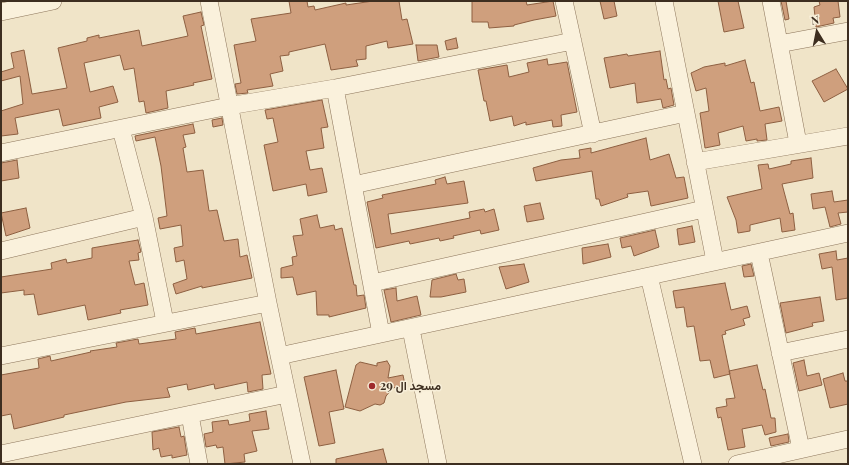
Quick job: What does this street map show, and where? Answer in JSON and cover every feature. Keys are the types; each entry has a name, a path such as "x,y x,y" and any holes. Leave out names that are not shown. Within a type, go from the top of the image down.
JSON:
{"street":[{"path":"1,12 53,1"},
{"path":"209,1 268,303 302,464"},
{"path":"564,1 593,134"},
{"path":"664,1 715,262"},
{"path":"771,1 798,143"},
{"path":"779,44 848,31"},
{"path":"1,153 229,106 335,88 573,41"},
{"path":"335,88 381,334"},
{"path":"353,184 686,113"},
{"path":"122,129 144,217 165,322"},
{"path":"695,162 798,143 848,136"},
{"path":"372,283 704,209"},
{"path":"1,252 144,217"},
{"path":"279,356 411,329 848,233"},
{"path":"759,253 801,449"},
{"path":"649,276 693,464"},
{"path":"1,356 165,322 268,303"},
{"path":"411,329 438,464"},
{"path":"780,353 848,339"},
{"path":"1,454 287,394"},
{"path":"190,415 199,464"},
{"path":"737,464 848,439"}],"building":[{"path":"289,1 307,1 308,7 314,6 315,10 346,3 346,5 373,1 399,1 402,20 407,19 413,44 388,48 387,41 366,46 366,59 356,60 358,66 331,70 325,44 289,52 289,55 280,56 283,71 270,74 273,86 247,90 248,93 237,94 235,84 241,83 234,45 256,41 251,19 291,13"},
{"path":"472,1 526,1 527,5 553,1 556,16 534,20 514,26 489,28 488,22 472,22"},
{"path":"600,1 614,1 617,16 604,19"},
{"path":"718,1 738,1 744,28 724,32"},
{"path":"781,1 786,1 789,19 785,20"},
{"path":"819,1 838,1 840,17 833,18 834,23 816,27 814,7 820,5"},
{"path":"201,12 204,25 201,26 212,79 193,83 194,85 166,91 168,108 146,113 144,101 139,102 134,68 124,70 120,55 84,63 90,92 113,86 118,102 99,107 101,118 63,126 59,109 15,118 18,134 1,136 1,111 23,104 20,76 1,81 1,72 14,68 11,53 24,50 32,94 67,88 58,48 87,41 87,38 99,35 99,38 139,30 142,46 188,36 183,16"},
{"path":"456,38 458,48 447,50 445,41"},
{"path":"416,45 437,45 439,57 418,61"},
{"path":"660,51 664,80 666,79 668,89 671,88 674,105 663,108 661,99 637,103 635,83 610,88 604,58"},
{"path":"547,59 548,65 567,62 577,112 561,115 562,126 553,127 552,120 526,125 526,122 514,126 512,116 490,121 486,101 484,101 478,70 507,65 509,77 529,72 527,63"},
{"path":"745,60 751,83 754,82 760,111 779,107 782,121 765,124 767,140 757,141 757,139 746,141 743,126 718,133 720,145 705,148 700,113 709,111 706,88 696,91 691,73 704,67 725,63 725,66"},
{"path":"836,69 848,89 824,102 812,81"},
{"path":"322,100 328,127 321,128 324,148 306,151 310,170 322,168 327,192 308,196 306,184 273,191 264,145 278,142 273,118 267,119 265,110"},
{"path":"222,118 223,125 213,127 212,120"},
{"path":"193,124 195,133 183,135 186,147 183,148 187,172 203,170 209,211 217,210 224,241 238,239 240,257 247,255 252,278 202,288 202,286 176,294 173,284 187,279 184,260 176,262 174,248 183,246 181,225 160,229 158,218 167,216 161,166 155,137 136,141 135,136"},
{"path":"646,138 650,160 669,154 676,178 684,177 688,198 651,206 648,191 627,194 628,197 601,206 599,199 596,199 592,171 536,181 533,168 561,160 580,158 579,150 591,148 591,153"},
{"path":"811,158 813,178 782,184 790,214 793,213 795,230 782,232 780,218 750,225 750,231 738,233 736,220 727,197 762,189 758,165 768,164 769,169 791,164 791,161"},
{"path":"17,160 19,178 1,181 1,163"},
{"path":"445,177 447,184 464,181 468,203 388,214 391,234 470,218 469,212 484,209 485,212 494,209 499,230 481,234 480,230 453,236 454,238 440,241 439,238 410,244 409,241 376,248 367,202 383,198 382,195 436,184 435,180"},
{"path":"832,191 834,202 848,200 848,212 838,213 841,224 830,227 825,207 813,209 811,194"},
{"path":"540,203 544,219 527,222 524,206"},
{"path":"26,208 30,228 6,236 1,213"},
{"path":"317,215 320,228 334,225 335,230 342,228 354,285 356,285 357,296 364,295 366,308 329,317 329,315 317,315 316,291 297,295 293,277 281,278 281,268 293,265 292,257 297,256 293,236 303,235 300,219"},
{"path":"692,226 695,242 679,245 677,229"},
{"path":"655,230 659,247 634,256 631,246 622,248 620,238"},
{"path":"138,240 141,252 138,253 139,260 129,261 135,285 144,283 148,305 120,310 121,313 88,320 85,305 38,315 34,294 24,295 24,290 1,293 1,277 52,269 51,263 66,259 67,263 92,258 92,248"},
{"path":"608,244 611,257 583,264 582,248"},
{"path":"836,251 837,260 848,258 848,298 836,300 832,267 822,269 819,254"},
{"path":"524,264 529,282 506,289 499,267"},
{"path":"751,264 754,276 744,277 742,266"},
{"path":"456,274 458,280 464,279 466,292 441,297 430,297 432,280"},
{"path":"725,283 731,310 747,306 750,317 743,319 745,325 725,331 726,334 722,335 730,374 714,378 710,360 700,361 694,326 687,327 684,307 676,308 673,291"},
{"path":"396,288 397,301 417,296 421,315 391,322 384,290"},
{"path":"820,297 824,321 812,323 813,326 786,333 780,303"},
{"path":"260,322 271,374 262,375 263,389 248,392 247,382 215,389 214,384 188,390 187,384 167,388 170,397 126,402 64,415 64,417 14,429 11,414 1,416 1,375 39,368 38,359 50,356 51,361 91,352 90,351 117,347 116,343 138,339 139,344 176,339 175,332 195,328 196,334"},
{"path":"804,360 807,376 819,373 822,385 799,391 793,363"},
{"name":"مسجد ال 29","path":"387,361 390,366 388,378 403,375 405,385 393,388 386,396 384,403 380,405 375,404 360,411 345,407 356,365 360,362 377,366 377,363"},
{"path":"757,365 763,390 765,389 771,418 775,418 776,432 765,435 762,425 742,429 745,447 728,450 721,417 718,418 716,408 727,406 726,399 735,398 729,371"},
{"path":"336,370 344,409 329,412 335,443 319,446 304,377"},
{"path":"843,373 845,381 848,381 848,404 830,408 823,379"},
{"path":"266,411 269,429 252,431 257,451 244,454 245,462 225,464 223,447 217,448 216,445 206,447 204,434 213,432 212,422 228,420 229,425 250,421 249,414"},
{"path":"179,427 181,437 184,436 187,455 172,458 172,455 161,457 159,448 153,450 152,432"},
{"path":"788,434 789,442 771,446 769,438"},
{"path":"383,449 387,464 336,464 336,459"}],"place":[{"name":"مسجد ال 29","path":"372,386"}]}
